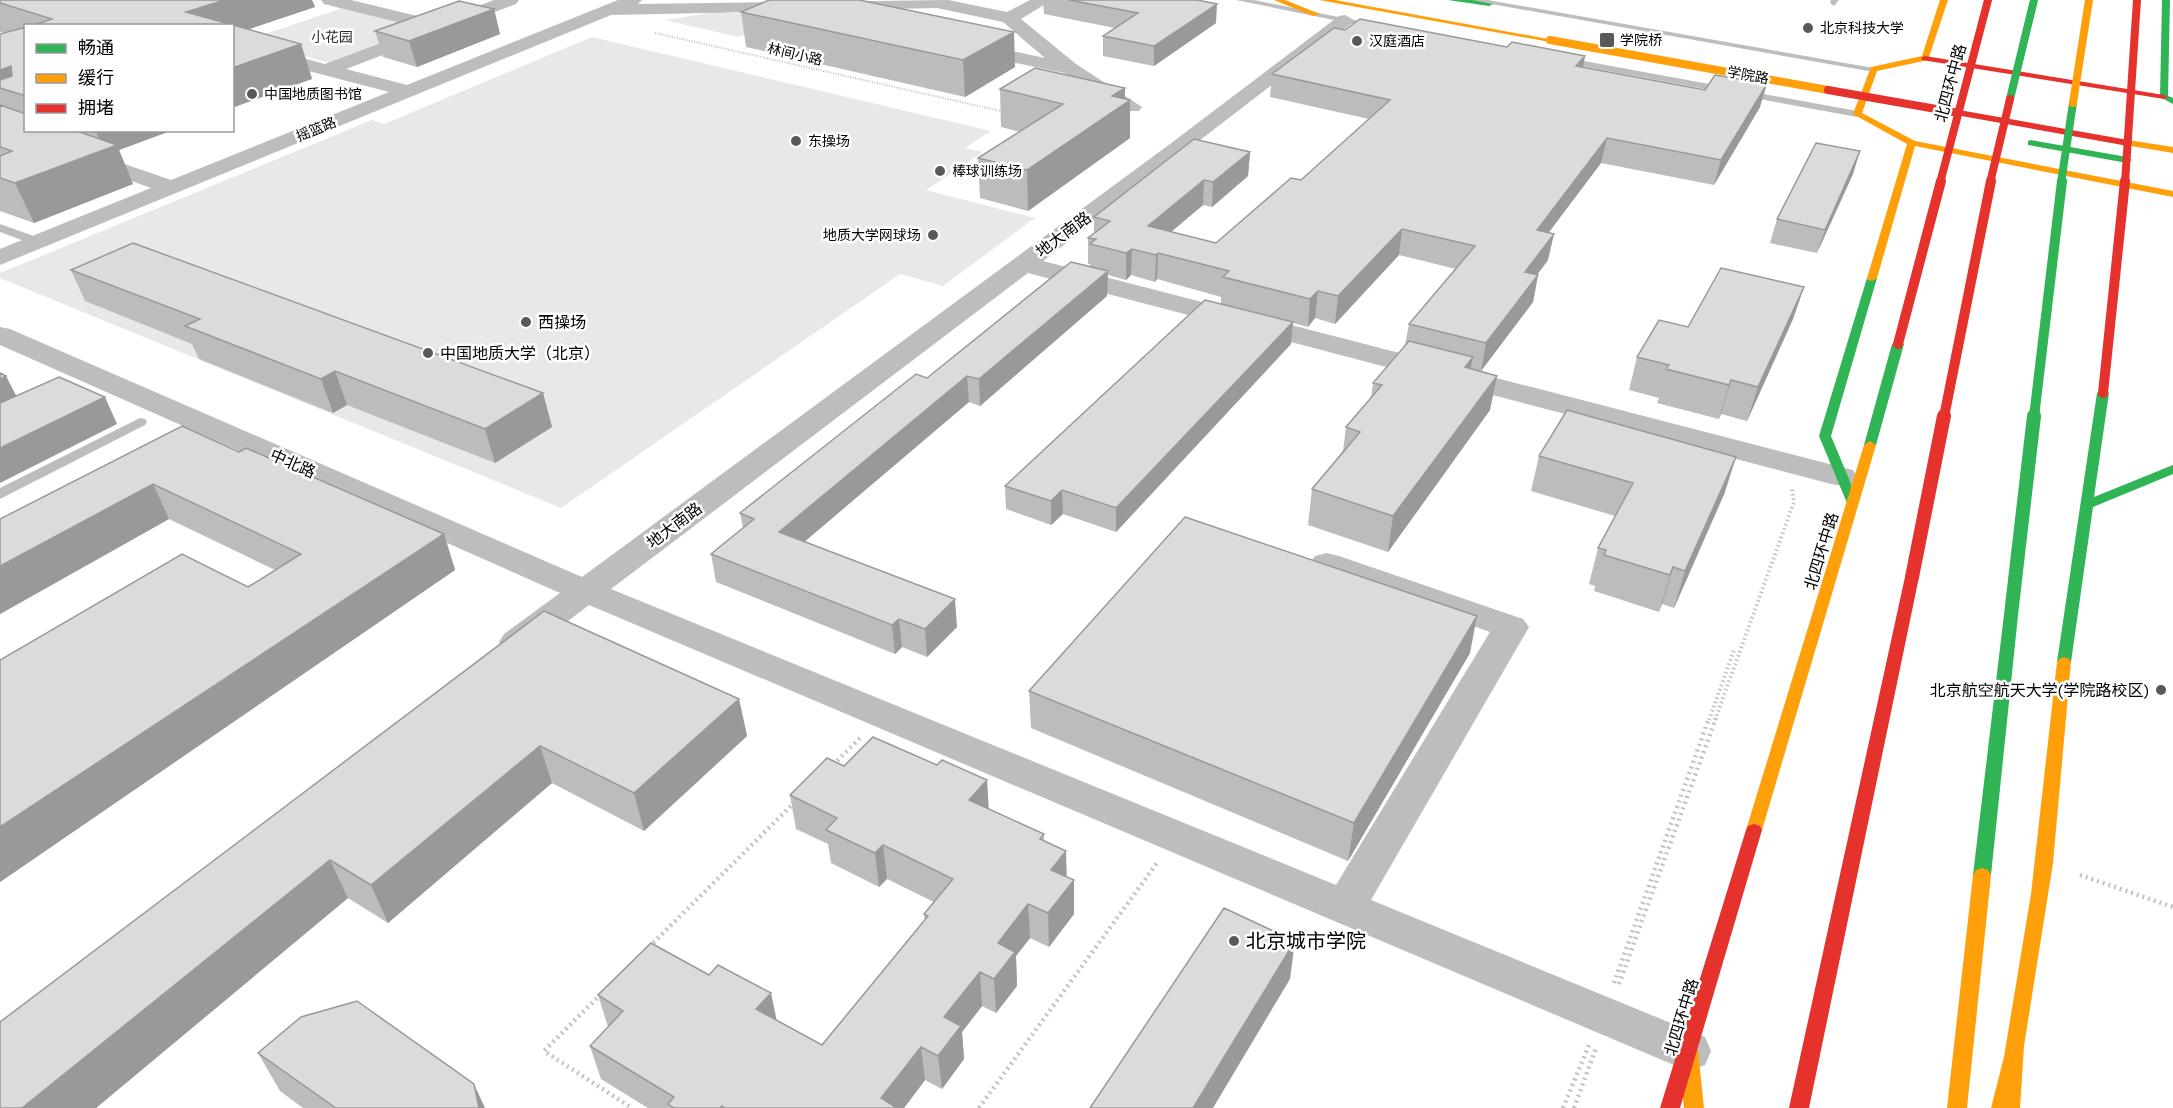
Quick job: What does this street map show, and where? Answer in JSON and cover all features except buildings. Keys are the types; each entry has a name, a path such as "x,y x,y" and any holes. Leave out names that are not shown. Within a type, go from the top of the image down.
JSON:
{"main road":[{"path":"1278,0 1316,15"},
{"name":"学院路","path":"1323,0 2173,150"},
{"name":"学院路","path":"1405,0 1880,82"},
{"path":"1452,0 1489,3"},
{"path":"1925,58 1944,0"},
{"name":"北四环中路","path":"1670,1108 1853,503 1960,131 1959,113 1988,0"},
{"path":"1799,1108 1912,577 1994,164 2034,0"},
{"path":"1957,1108 2062,178 2089,0"},
{"path":"2001,1108 2011,1063 2044,863 2057,709 2103,393 2127,160 2129,99 2137,0"},
{"path":"2166,0 2169,99 1925,58 1874,69 1857,114 1912,143 2173,194"},
{"path":"1970,74 2129,99"},
{"path":"1996,102 2018,105"},
{"path":"2062,113 2084,117"},
{"path":"1989,136 2127,160"},
{"path":"1853,503 1825,436 1912,143"},
{"path":"2085,506 2173,469"},
{"path":"1688,1051 1694,1108"},
{"path":"2010,1108 2011,1063"}],"street":[{"path":"330,0 439,27"},
{"path":"326,70 510,0"},
{"path":"1009,18 1043,0"},
{"path":"622,3 780,8 939,1 1009,18 1069,68 1132,107"},
{"name":"摇篮路","path":"0,258 622,3"},
{"path":"780,8 857,24"},
{"name":"地大南路","path":"490,662 1024,264 1346,20"},
{"path":"957,45 1069,68"},
{"path":"234,46 407,92"},
{"path":"0,127 171,188"},
{"path":"1024,264 1842,477"},
{"name":"中北路","path":"0,335 586,591 1688,1051"},
{"path":"70,393 100,378"},
{"path":"184,445 215,428"},
{"path":"1327,562 1511,627 1345,907"}],"lane":[{"path":"1240,0 1392,29"},
{"name":"学院路","path":"1473,0 1874,69"},
{"name":"学院路","path":"1556,59 1857,114"},
{"path":"0,228 38,243"},
{"path":"0,494 140,422"}],"path":[{"name":"林间小路","path":"650,32 1001,111"},
{"path":"1563,1108 1605,1016 1794,502 1787,462"},
{"path":"1574,1108 1734,650"},
{"path":"824,774 884,715"},
{"path":"646,950 799,799"},
{"path":"979,1108 1159,861"},
{"path":"2044,863 2173,907"},
{"path":"604,992 544,1051 632,1108"}],"green space":[{"name":"小花园","path":"342,8 425,29 330,63 247,40"},
{"path":"715,12 785,16 739,37 664,20"},
{"path":"592,37 991,131 965,148 983,152 926,190 1035,218 943,286 900,274 561,508 0,278 0,273 372,120 384,124"}],"traffic: fast":[{"path":"1452,0 1489,4"},
{"path":"2010,99 2034,0"},
{"path":"2166,0 2164,97 2173,101"},
{"path":"2012,606 2062,178 2073,103"},
{"path":"2031,143 2127,160"},
{"path":"1853,503 1825,436 1872,278"},
{"path":"1870,445 1898,344"},
{"path":"2064,662 2103,393"},
{"path":"2085,506 2173,469"},
{"path":"1982,875 2012,606"}],"traffic: slow":[{"path":"1278,0 1316,14"},
{"path":"1323,0 1550,40"},
{"path":"1872,278 1912,143 1857,114 1874,69 1925,58 1944,0"},
{"path":"2073,103 2089,0"},
{"path":"1550,40 1828,90"},
{"path":"1912,143 2173,194"},
{"path":"2128,143 2173,150"},
{"path":"1754,830 1870,445"},
{"path":"2010,1108 2019,1016 2044,863 2064,662"},
{"path":"1957,1108 1982,875"},
{"path":"1688,1051 1694,1108"},
{"path":"2001,1108 2011,1063"}],"traffic: jam":[{"path":"1898,344 1988,0"},
{"path":"2103,393 2127,160 2137,0"},
{"path":"1925,58 2164,97"},
{"path":"1828,90 1959,113"},
{"path":"1912,577 1994,164 2010,99"},
{"path":"1959,113 2128,143"},
{"path":"1799,1108 1912,577"},
{"path":"1670,1108 1754,830"}],"place":[{"name":"北京科技大学","path":"1808,28"},
{"name":"学院桥","path":"1607,40"},
{"name":"汉庭酒店","path":"1357,41"},
{"name":"中国地质图书馆","path":"252,94"},
{"name":"东操场","path":"796,141"},
{"name":"棒球训练场","path":"940,171"},
{"name":"地质大学网球场","path":"933,235"},
{"name":"西操场","path":"526,322"},
{"name":"中国地质大学（北京）","path":"428,353"},
{"name":"北京航空航天大学(学院路校区)","path":"2161,690"},
{"name":"北京城市学院","path":"1234,941"}]}
